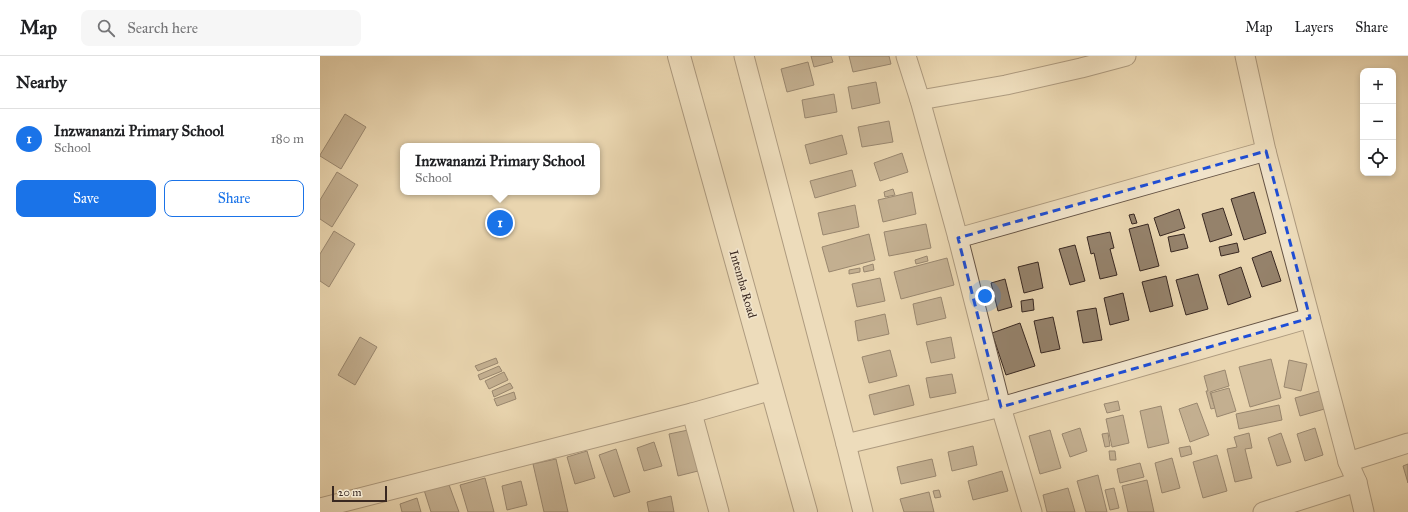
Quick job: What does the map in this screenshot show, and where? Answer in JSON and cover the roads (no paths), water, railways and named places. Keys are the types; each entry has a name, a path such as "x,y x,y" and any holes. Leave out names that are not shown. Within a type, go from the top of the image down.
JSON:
{"street":[{"name":"Intemba Road","path":"679,56 806,512"},
{"path":"744,56 863,512"},
{"path":"906,56 920,100 958,238 1001,407 1032,512"},
{"path":"920,100 1006,85 1126,56"},
{"path":"1244,56 1266,151 1348,462 1357,482 1364,512"},
{"path":"958,238 1266,151"},
{"path":"846,444 1001,407 1310,318"},
{"path":"320,508 692,413 772,390"},
{"path":"692,413 719,512"},
{"path":"1348,462 1408,443"},
{"path":"1263,512 1357,482"}],"place":[{"name":"Inzwananzi Primary School","path":"500,223"}]}
